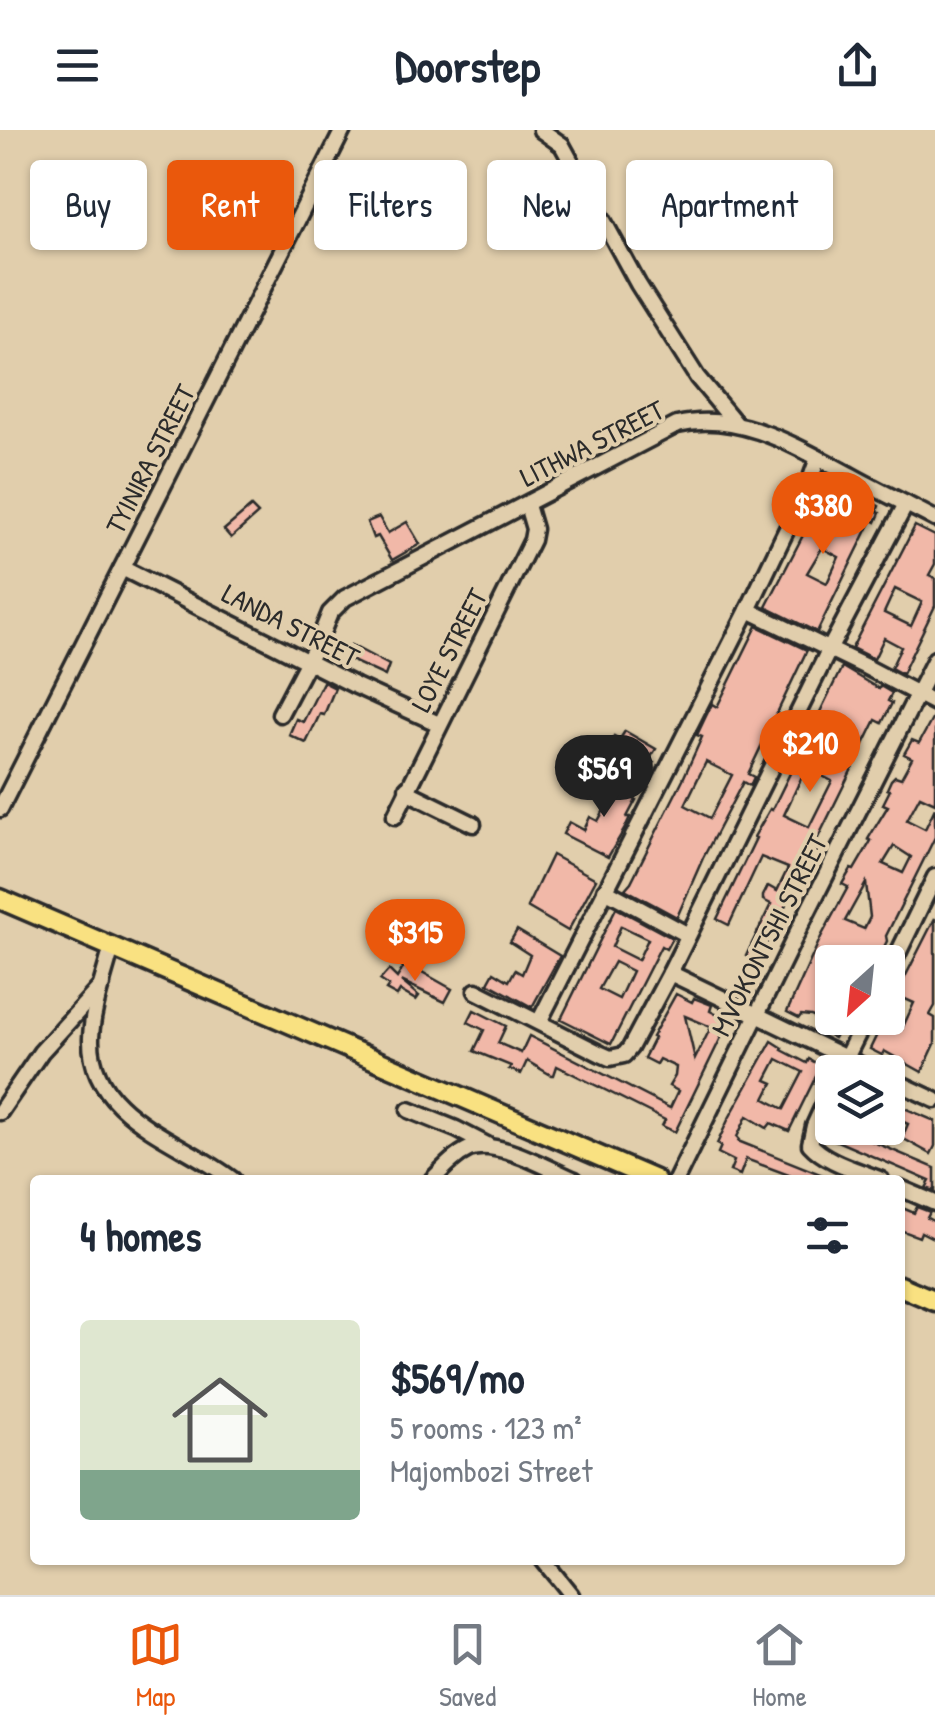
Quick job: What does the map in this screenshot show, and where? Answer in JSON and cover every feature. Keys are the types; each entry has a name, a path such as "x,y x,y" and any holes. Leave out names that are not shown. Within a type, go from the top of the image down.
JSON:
{"main road":[{"path":"0,899 643,1175"},
{"path":"905,1288 935,1301"}],"street":[{"name":"TYINIRA STREET","path":"0,809 343,130"},
{"path":"541,130 562,145 638,284 697,377 736,424"},
{"name":"LITHWA STREET","path":"280,714 330,613 344,598 677,425 706,420 736,424 775,438 935,519"},
{"path":"538,1022 748,610 818,458"},
{"path":"476,991 601,1054 624,1056 670,974 829,650 906,504"},
{"name":"LOYE STREET","path":"395,816 532,540 534,529 527,505"},
{"name":"LANDA STREET","path":"122,568 438,724"},
{"path":"748,610 935,703"},
{"name":"MVOKONTSHI STREET","path":"678,1175 935,659"},
{"path":"407,788 408,792 472,824"},
{"path":"902,945 935,878"},
{"path":"605,890 688,935"},
{"path":"112,946 91,1038 96,1068 108,1094 157,1133 226,1175"},
{"path":"670,974 756,1014 825,1055"},
{"path":"0,1112 41,1052 102,985"},
{"path":"905,1084 933,1095"},
{"path":"409,1110 563,1175"},
{"path":"815,1124 810,1144 817,1152 869,1175"},
{"path":"437,1175 470,1148 488,1146"},
{"path":"905,1190 935,1203"},
{"path":"547,1565 571,1595"}],"building":[{"path":"830,481 879,506 880,513 876,522 872,520 817,632 766,607","holes":["822,548 839,557 827,583 807,573"]},
{"path":"251,507 258,514 231,538 224,530"},
{"path":"379,517 388,533 407,522 420,544 392,560 378,536 373,538 367,522"},
{"path":"915,526 935,536 935,564 929,575 935,578 935,606 902,674 891,668 901,647 884,638 874,659 852,648","holes":["895,589 922,602 911,626 884,613"]},
{"path":"757,626 807,650 748,774 754,777 750,786 743,782 677,917 625,889 683,779 712,704 717,707","holes":["706,762 732,775 710,818 685,805"]},
{"path":"351,645 389,665 385,676 346,658"},
{"path":"842,667 892,693 888,701 892,703 882,723 876,720 813,848 818,851 813,862 808,859 758,962 746,956 771,904 763,896 768,886 777,891 788,868 761,857 729,925 717,919 754,837 772,810","holes":["806,768 832,781 809,827 784,815"]},
{"path":"323,682 335,688 306,743 289,735 296,719 303,722"},
{"path":"935,714 935,803 920,796 907,820 925,829 935,808 935,837 886,936 887,941 885,945 817,945 848,887 842,884 854,870 888,806 883,804 891,780 895,776 901,778 912,758 904,754 912,740 919,743","holes":["894,846 911,857 903,873 883,864","866,883 870,917 864,929 845,921"]},
{"path":"625,731 656,749 649,760 654,763 649,775 632,767 630,771 598,753 602,744 608,747 614,736 620,739"},
{"path":"591,778 636,800 608,857 563,834 569,822 584,830 590,817 598,821 609,801 585,790"},
{"path":"552,855 596,879 568,931 527,907"},
{"path":"616,908 672,938 666,949 661,946 611,1044 561,1019","holes":["621,926 648,939 638,960 612,947","614,962 632,971 619,999 599,989"]},
{"path":"935,918 935,1006 930,1015 935,1018 935,1044 922,1072 905,1063 905,1055 884,1051 882,1055 870,1049 877,1035 905,1035 905,1022 914,1003 905,999 905,977"},
{"path":"517,930 560,956 532,1007 488,983 494,972 509,981 515,970 522,974 530,955 510,942"},
{"path":"815,950 815,1018 799,1018 787,1012"},
{"path":"406,963 452,989 445,1002 401,981 419,996 416,1000 400,991 397,996 386,990 389,986 380,980 389,970 397,978"},
{"path":"676,994 712,1005 710,1011 729,1021 675,1132 662,1126 665,1120 557,1066 551,1075 527,1061 521,1074 474,1051 484,1030 468,1022 474,1010 506,1026 498,1043 521,1053 529,1036 670,1108 678,1091 669,1086 676,1067 659,1059 656,1064 644,1058","holes":["685,1016 711,1027 695,1059"]},
{"path":"772,1041 807,1063 809,1059 815,1062 815,1078 789,1131 771,1123 767,1128 747,1116 737,1137 738,1141 823,1175 789,1175 746,1159 740,1175 730,1171 734,1161 718,1153 721,1146 717,1144 728,1120","holes":["777,1059 803,1072 784,1109 765,1099 773,1083 766,1080"]},
{"path":"905,1108 935,1121 935,1146 931,1154 905,1140"},
{"path":"846,1145 881,1145 935,1168 935,1191 926,1188 930,1181"},
{"path":"917,1207 930,1212 927,1218 935,1222 935,1239 921,1232 919,1237 905,1232 905,1209 914,1213"}]}
